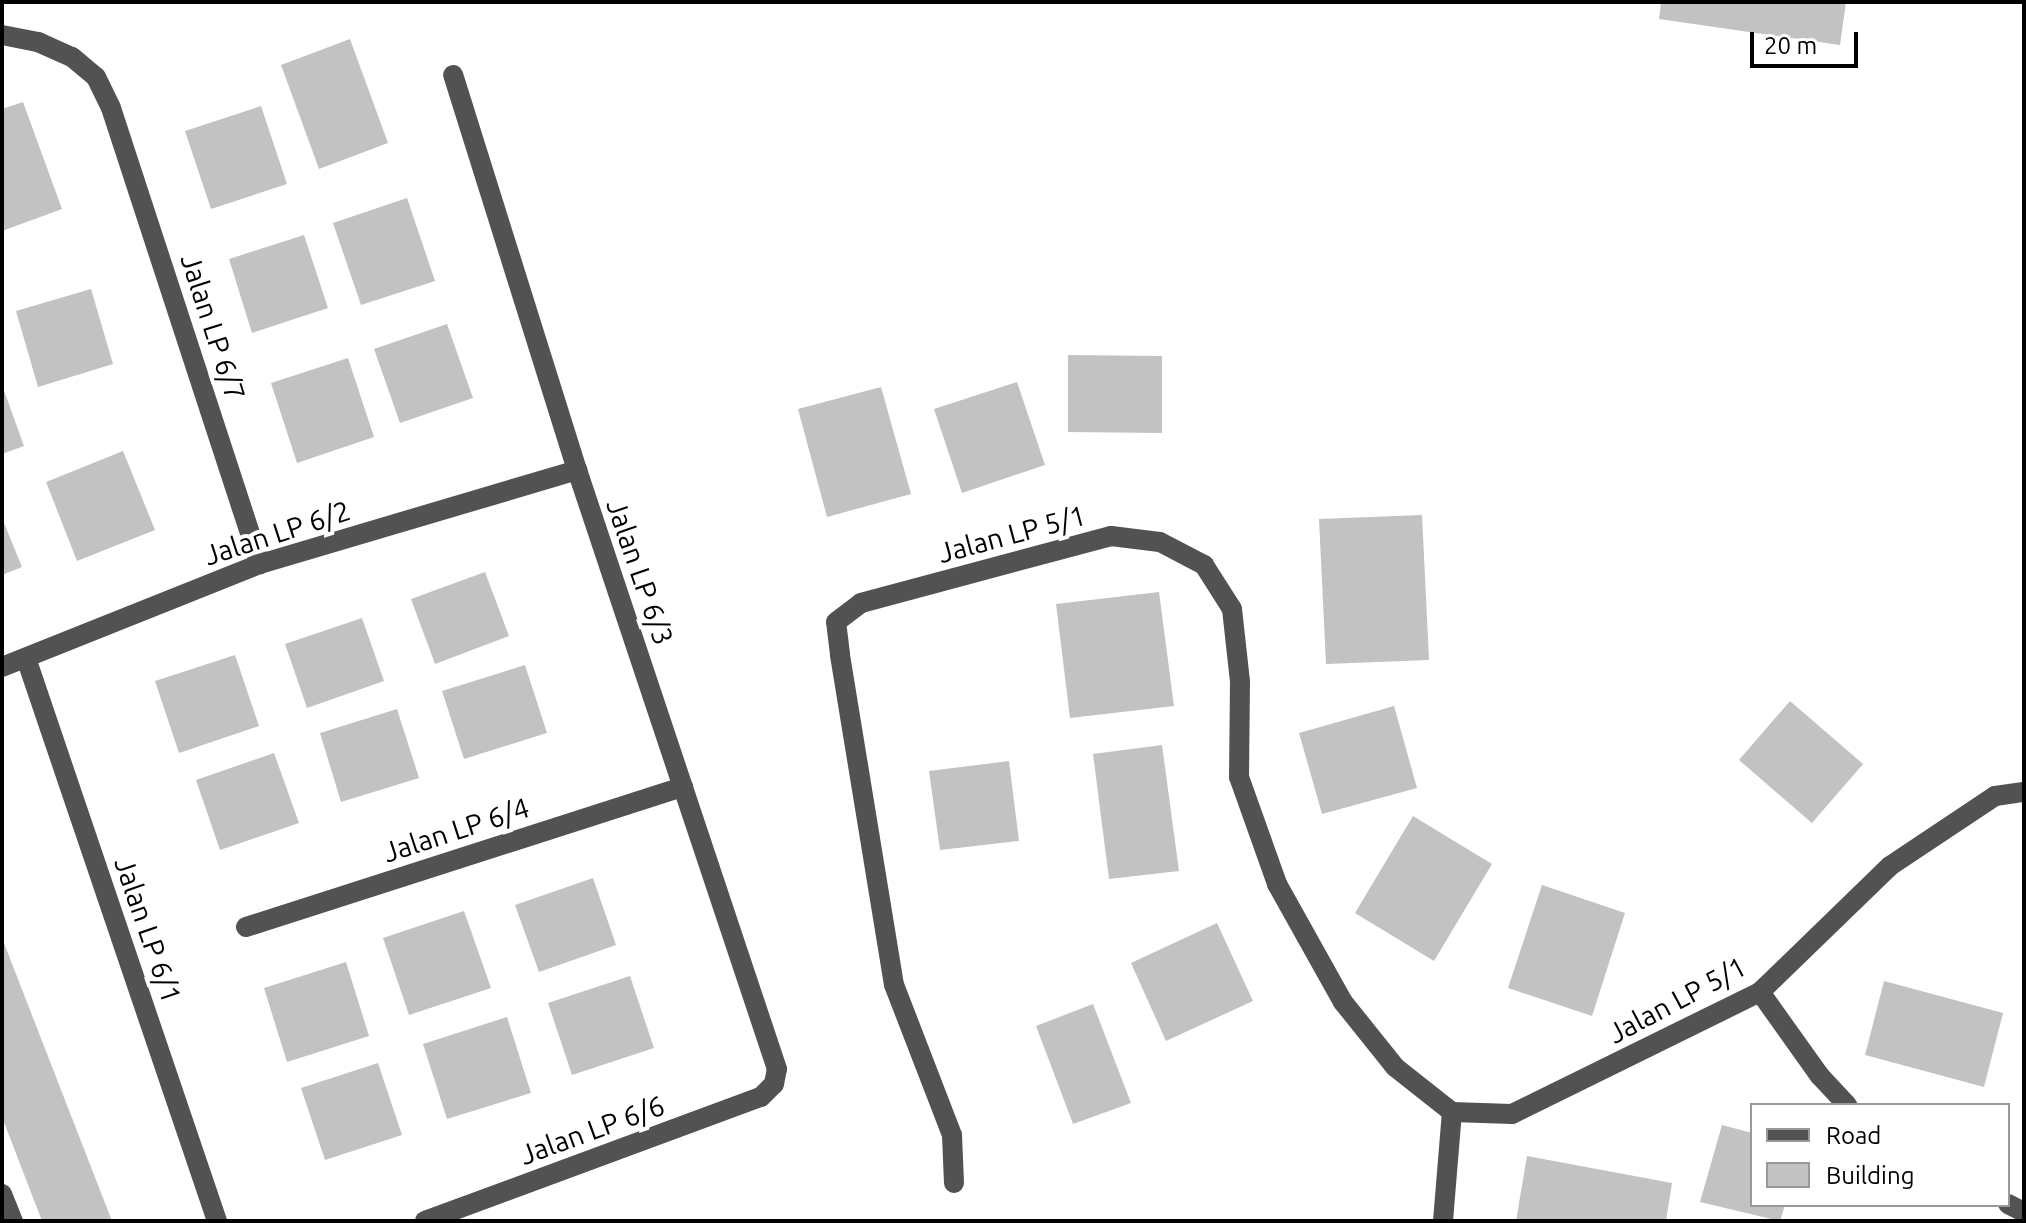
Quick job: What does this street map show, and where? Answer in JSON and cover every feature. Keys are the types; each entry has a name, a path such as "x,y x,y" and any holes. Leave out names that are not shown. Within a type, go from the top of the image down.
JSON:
{"street":[{"name":"Jalan LP 6/7","path":"2,35 38,42 72,57 96,77 111,108 260,564"},
{"name":"Jalan LP 6/3","path":"453,75 577,470 773,1051 774,1084"},
{"name":"Jalan LP 6/2","path":"2,667 260,564 577,470"},
{"name":"Jalan LP 5/1","path":"954,1183 952,1135 894,985 836,622 861,603 1111,536 1160,542 1204,565 1232,609 1240,682 1239,777 1277,884 1343,1002 1395,1067 1452,1112 1512,1114 1760,992 1890,866 1995,796 2024,792"},
{"name":"Jalan LP 6/1","path":"26,658 217,1221"},
{"name":"Jalan LP 6/4","path":"246,927 683,787"},
{"path":"1760,992 1820,1076 1845,1103"},
{"name":"Jalan LP 6/6","path":"425,1221 743,1104 774,1084"},
{"path":"1443,1221 1452,1112"},
{"path":"2,1194 13,1221"}],"building":[{"path":"1661,2 1846,2 1840,45 1659,19"},
{"path":"350,39 388,143 319,169 281,65"},
{"path":"23,102 62,209 2,231 2,109"},
{"path":"261,106 287,184 211,209 185,131"},
{"path":"407,198 435,281 361,305 333,223"},
{"path":"304,235 328,308 252,333 229,259"},
{"path":"91,289 113,364 38,387 16,311"},
{"path":"447,324 473,398 400,423 374,349"},
{"path":"1068,355 1162,356 1162,433 1068,432"},
{"path":"348,358 374,437 297,463 271,383"},
{"path":"1017,382 1045,465 962,493 934,409"},
{"path":"2,385 24,446 2,454"},
{"path":"881,387 911,494 827,517 798,409"},
{"path":"123,451 155,530 77,561 46,482"},
{"path":"1422,515 1429,660 1326,664 1319,519"},
{"path":"2,518 22,567 2,575"},
{"path":"485,572 509,636 435,664 411,599"},
{"path":"1159,592 1174,706 1070,718 1056,604"},
{"path":"362,618 384,681 307,708 285,644"},
{"path":"235,655 259,726 179,753 155,681"},
{"path":"525,665 547,733 464,759 442,691"},
{"path":"1790,701 1863,764 1812,823 1739,760"},
{"path":"1394,706 1417,788 1322,814 1299,733"},
{"path":"397,709 419,778 341,802 320,733"},
{"path":"1162,745 1179,871 1109,879 1093,754"},
{"path":"274,753 299,823 220,850 196,780"},
{"path":"1009,761 1019,841 940,850 929,771"},
{"path":"1413,816 1492,864 1434,961 1355,913"},
{"path":"593,878 616,945 539,972 515,905"},
{"path":"1542,885 1625,913 1592,1016 1508,988"},
{"path":"464,911 491,988 409,1015 383,938"},
{"path":"1217,923 1253,1001 1166,1041 1131,963"},
{"path":"2,938 112,1221 42,1221 2,1117"},
{"path":"346,962 369,1036 287,1062 264,988"},
{"path":"630,976 654,1048 572,1075 548,1003"},
{"path":"1884,981 2003,1013 1984,1087 1865,1055"},
{"path":"1093,1004 1131,1103 1073,1124 1036,1026"},
{"path":"507,1017 531,1093 447,1119 423,1044"},
{"path":"378,1063 402,1135 325,1160 301,1088"},
{"path":"1722,1125 1750,1132 1750,1207 1784,1207 1780,1221 1700,1202"},
{"path":"1527,1156 1672,1183 1666,1221 1516,1221"}]}
